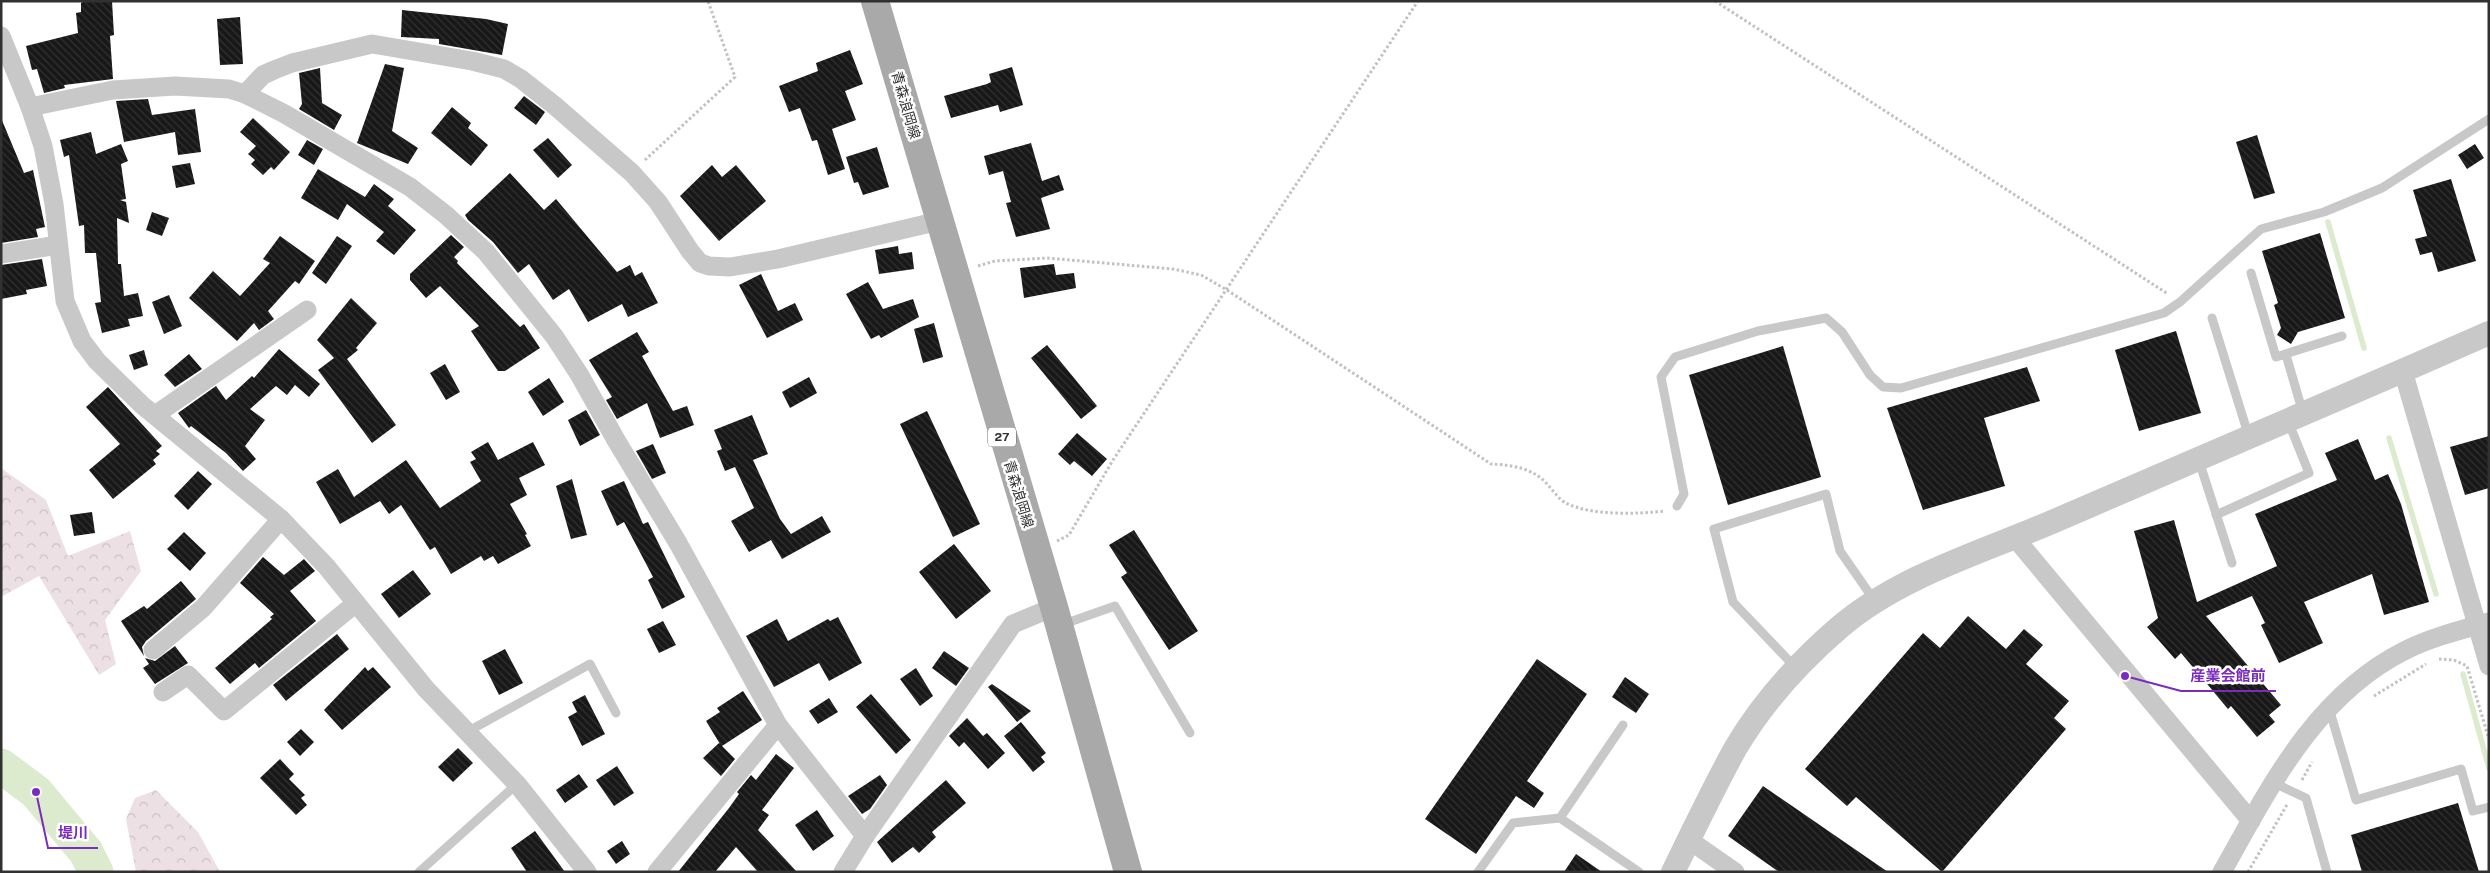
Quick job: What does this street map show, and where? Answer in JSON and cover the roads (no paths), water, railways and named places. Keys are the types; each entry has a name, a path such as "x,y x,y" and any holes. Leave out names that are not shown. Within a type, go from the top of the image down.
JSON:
{"main road":[{"name":"青森浪岡線","path":"875,1 1056,616 1128,872"}],"street":[{"path":"1,36 30,107 43,146 54,204 65,301 82,341 97,361 155,415 281,519 326,566 426,689 517,784 587,872"},
{"path":"246,94 263,75 274,70 292,63 360,46 387,46 472,61 504,69 521,79 632,173 658,202 690,251 700,262 709,266 730,267 778,259 939,221"},
{"path":"30,107 113,90 206,86 246,94 410,187 446,215 486,252 554,336 579,374 678,543 778,725 864,836"},
{"path":"1,254 58,245"},
{"path":"155,415 307,310"},
{"path":"1673,872 1736,748 1767,703 1797,668 1841,627 1874,600 1914,580 2489,333"},
{"path":"2403,371 2483,624 2489,666"},
{"path":"153,650 203,608 281,519"},
{"path":"2015,538 2251,822"},
{"path":"163,692 188,675 224,711 356,603"},
{"path":"843,872 864,836 1013,624 1056,616"},
{"path":"2222,872 2301,739 2329,706 2353,684 2406,650 2434,638 2483,624"},
{"path":"657,872 778,725"},
{"path":"1688,840 1735,872"}],"lane":[{"path":"1677,506 1684,494 1661,377 1675,357 1758,331 1826,318 1842,332 1870,375 1883,387 1901,388 2164,313 2180,302 2261,229 2324,212 2382,188 2489,119"},
{"path":"2251,273 2276,357 2342,336"},
{"path":"2212,318 2249,437"},
{"path":"2216,515 2309,473 2295,417 2286,355"},
{"path":"2198,459 2232,563"},
{"path":"1797,668 1734,602 1714,529 1826,494 1840,551 1874,600"},
{"path":"1056,616 1115,606 1190,732"},
{"path":"467,732 590,664 616,713"},
{"path":"2329,706 2356,800 2461,769 2473,811 2489,807"},
{"path":"1560,818 1623,726"},
{"path":"2274,783 2306,798 2327,872"},
{"path":"418,872 517,784"},
{"path":"1478,872 1513,822 1560,818 1639,872"}],"waterway":[{"path":"2328,222 2364,348"},
{"path":"2389,438 2436,594"},
{"path":"2463,674 2489,768"},
{"path":"1,766 36,792 86,852 96,872"}],"place":[{"name":"産業会館前","path":"2125,676"},
{"name":"堤川","path":"36,792"}]}
